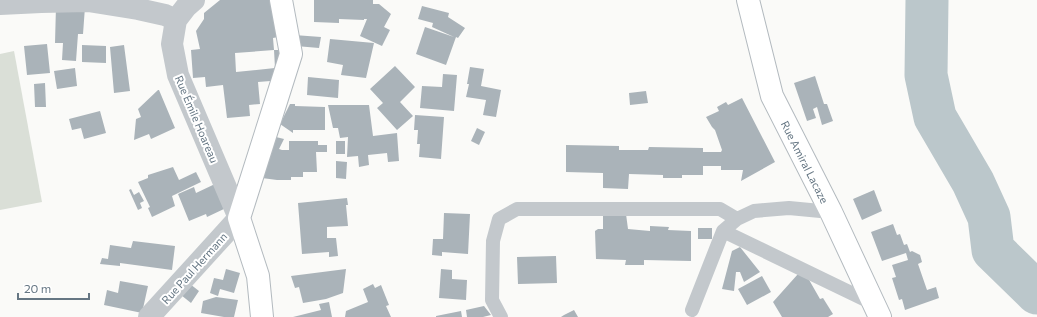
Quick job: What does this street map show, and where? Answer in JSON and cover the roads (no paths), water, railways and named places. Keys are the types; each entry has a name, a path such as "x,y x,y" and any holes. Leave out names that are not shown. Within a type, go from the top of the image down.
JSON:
{"street":[{"path":"0,4 88,1 138,9 165,15 176,20 186,7 194,0"},
{"path":"239,218 291,54 281,0"},
{"name":"Rue Amiral Lacaze","path":"748,0 772,96 832,212 877,311"},
{"name":"Rue Émile Hoareau","path":"176,20 172,44 178,75 239,218 258,276 262,317"},
{"name":"Rue Paul Hermann","path":"149,317 239,218"}],"lane":[{"path":"692,310 723,231 737,218 754,211 789,208 832,212"},
{"path":"500,317 492,300 493,241 499,219 517,209 720,209 737,218"},
{"path":"723,231 877,311"}],"waterway":[{"path":"927,0 926,75 935,117 973,182 989,217 993,250 1037,293"}]}
